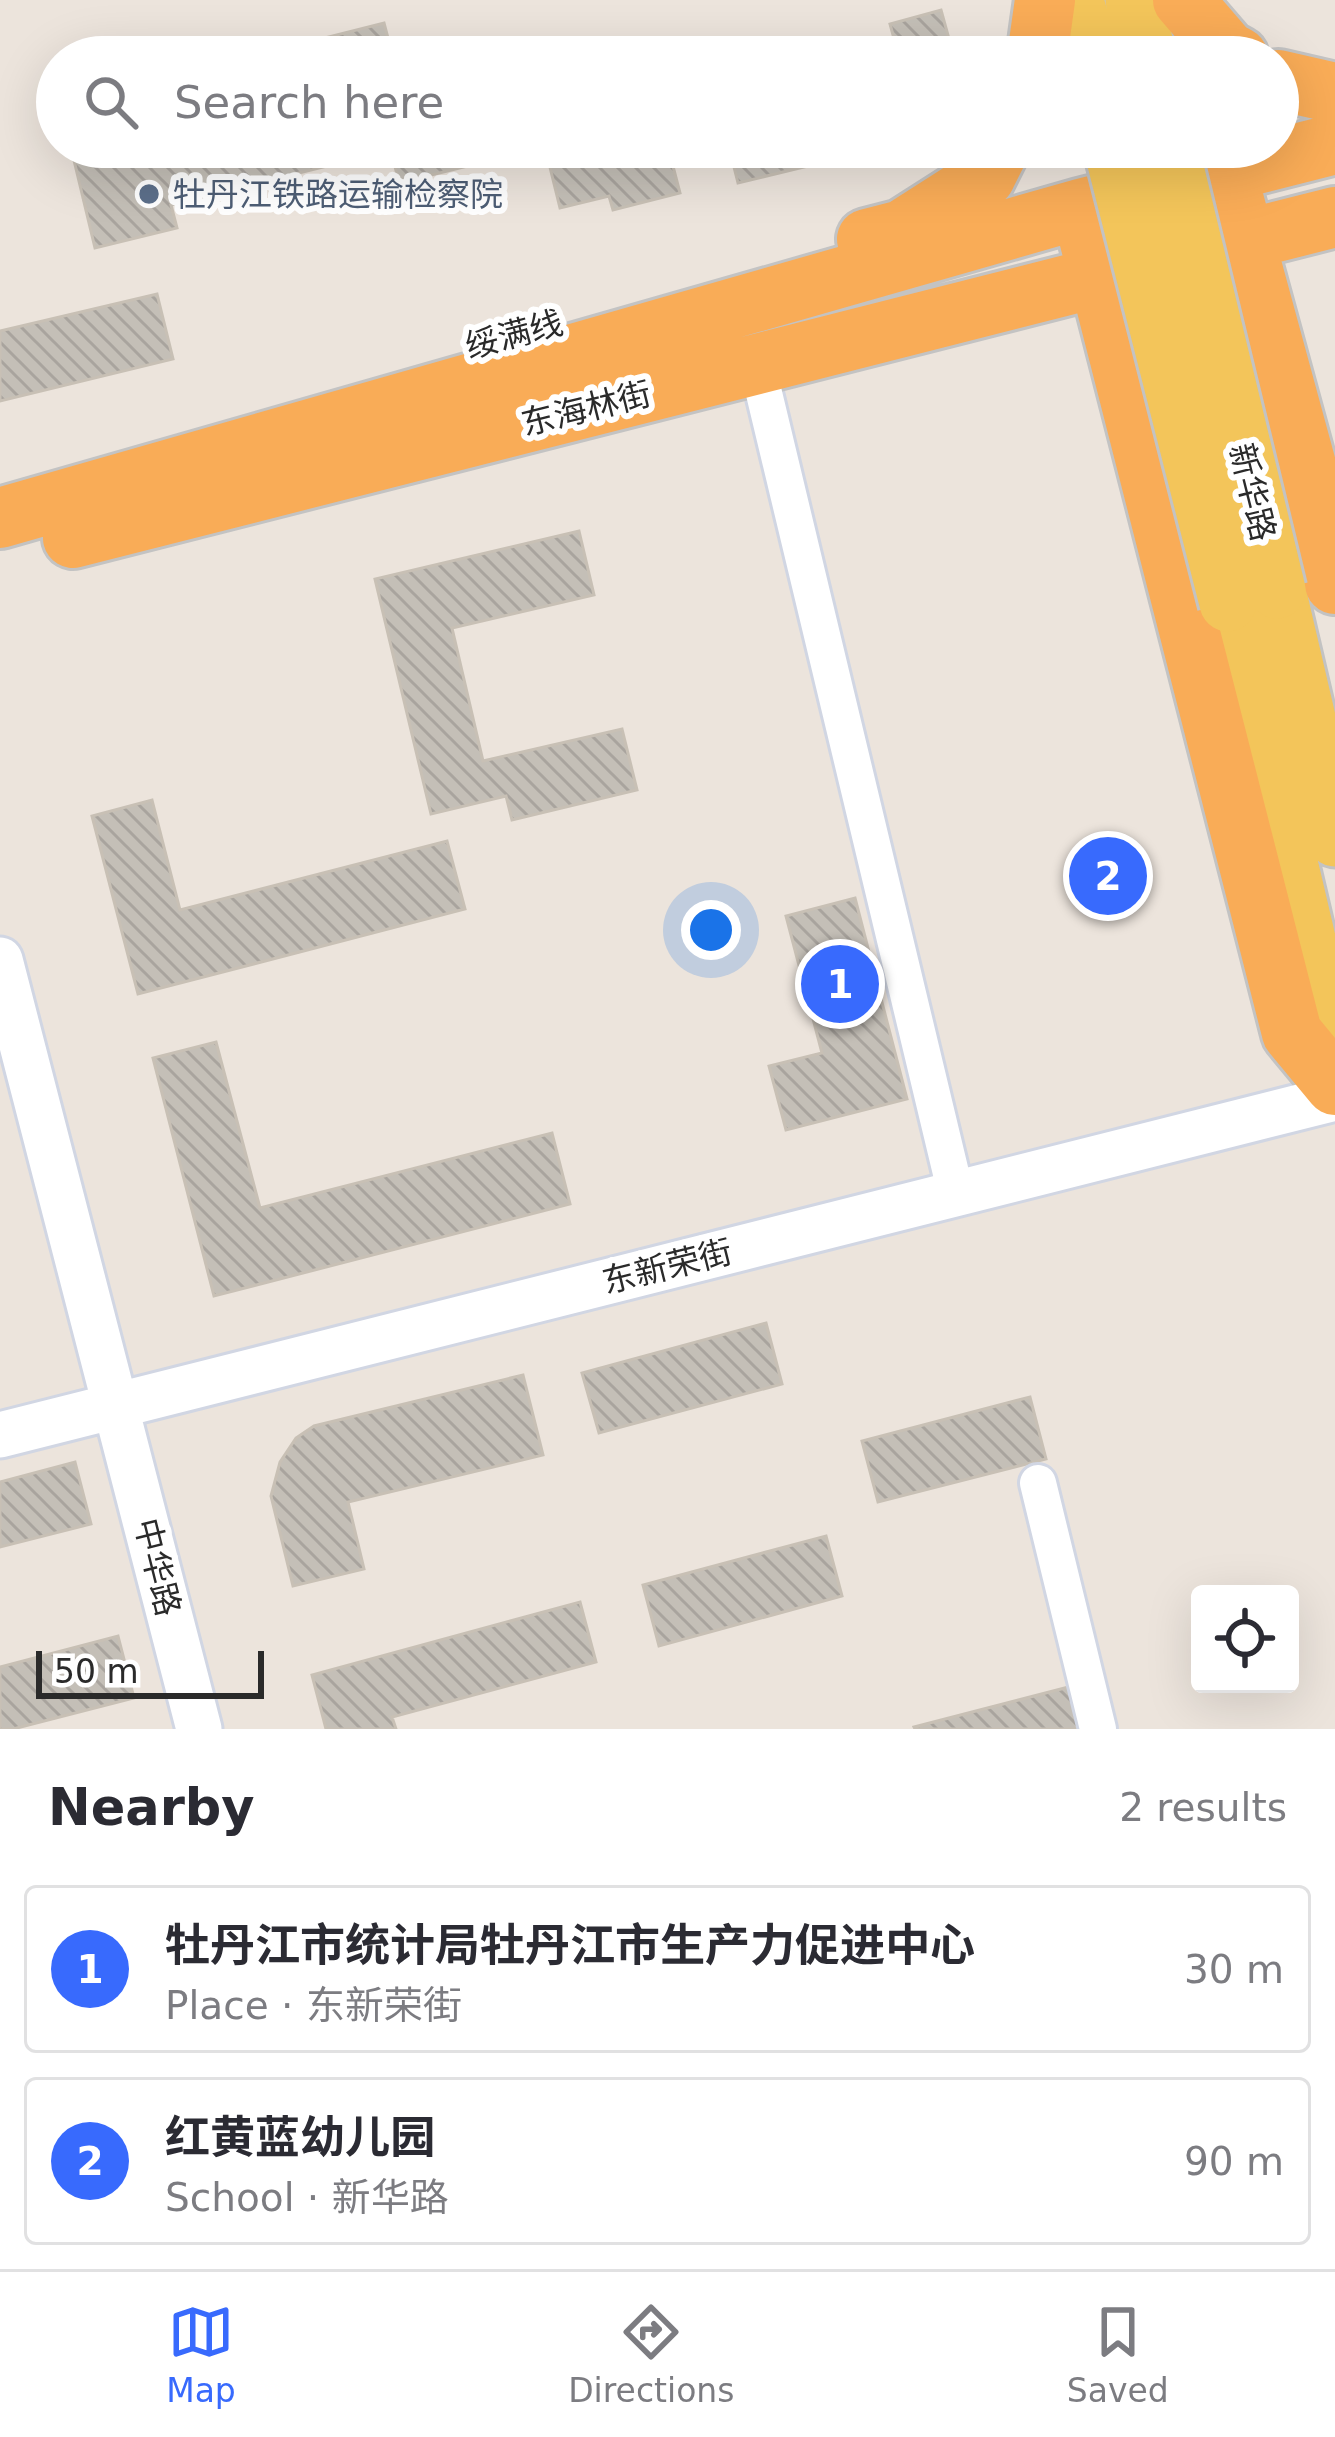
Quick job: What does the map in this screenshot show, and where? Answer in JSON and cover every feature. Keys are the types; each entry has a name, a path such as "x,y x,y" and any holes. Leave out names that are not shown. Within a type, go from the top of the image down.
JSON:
{"highway":[{"path":"1040,36 1045,0"},
{"path":"1183,0 1215,36"},
{"path":"1299,85 1335,93"},
{"name":"东海林街","path":"1299,153 1335,144"},
{"name":"绥满线","path":"0,475 902,230 985,177 990,168"},
{"name":"东海林街","path":"0,518 1080,209 1161,169 1238,168"},
{"path":"1226,171 1329,528 1280,592"},
{"path":"1080,209 1292,1034 1335,1085"},
{"name":"东海林街","path":"0,557 1335,217"}],"main road":[{"path":"1075,0 1084,36"},
{"path":"1134,0 1143,36"},
{"name":"新华路","path":"1120,168 1280,592"},
{"name":"新华路","path":"1161,169 1280,592 1335,838"},
{"path":"1280,592 1335,1058"}],"street":[{"path":"757,364 956,1194"},
{"name":"中华路","path":"0,960 199,1729"},
{"name":"东新荣街","path":"0,1435 1335,1098"},
{"path":"1038,1483 1098,1729"}],"building":[{"path":"941,10 948,36 893,36 890,24"},
{"path":"384,23 387,36 332,36"},
{"path":"76,168 319,168 171,205 177,228 95,248"},
{"path":"395,168 460,168 399,183"},
{"path":"550,168 673,168 680,193 613,210 609,196 560,208"},
{"path":"734,168 800,168 738,183"},
{"path":"157,294 173,359 0,401 0,331"},
{"path":"579,531 594,595 452,628 483,761 622,729 637,790 512,820 506,796 431,814 375,579"},
{"path":"152,800 180,910 447,841 465,909 138,994 92,816"},
{"path":"855,898 907,1099 786,1130 769,1066 822,1053 786,916"},
{"path":"216,1042 260,1208 552,1133 570,1204 214,1296 153,1058"},
{"path":"766,1323 782,1384 599,1433 582,1373"},
{"path":"523,1375 543,1455 348,1502 364,1569 293,1586 271,1496 280,1462 296,1438 314,1426"},
{"path":"1030,1397 1046,1459 878,1502 862,1441"},
{"path":"75,1462 91,1524 0,1547 0,1482"},
{"path":"826,1536 842,1596 659,1646 643,1585"},
{"path":"580,1602 596,1662 392,1717 396,1729 326,1729 312,1675"},
{"path":"118,1636 134,1698 0,1729 0,1667"},
{"path":"1092,1681 1098,1729 914,1727"}],"place":[{"name":"牡丹江铁路运输检察院","path":"149,194"},
{"name":"红黄蓝幼儿园","path":"1108,876"},
{"name":"牡丹江市统计局牡丹江市生产力促进中心","path":"840,984"}]}
